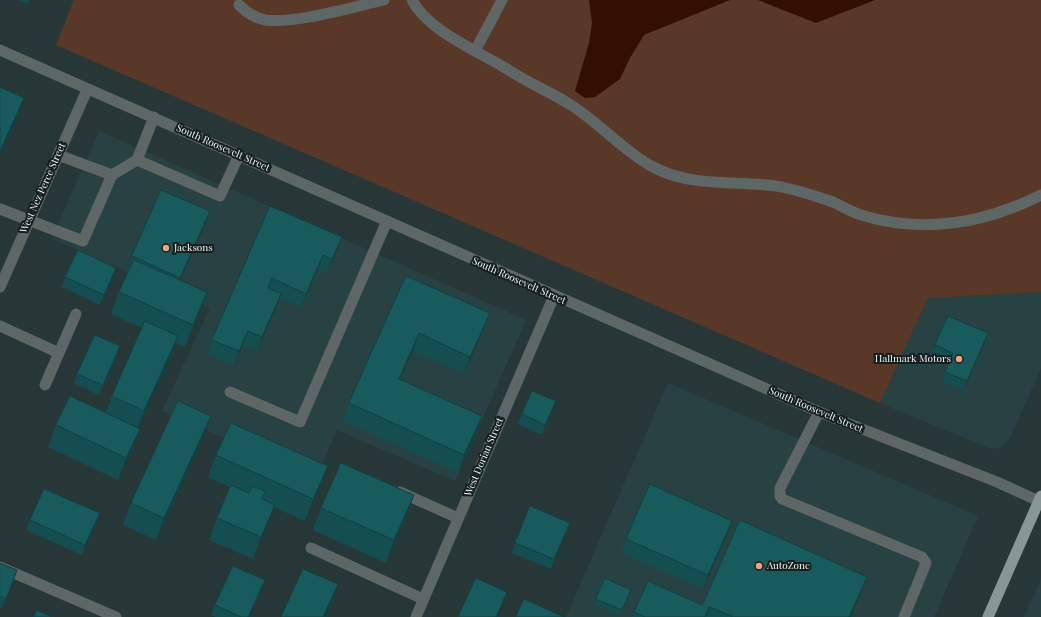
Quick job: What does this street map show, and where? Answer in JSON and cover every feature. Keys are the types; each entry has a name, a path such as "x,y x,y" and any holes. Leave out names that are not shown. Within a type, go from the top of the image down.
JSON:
{"main road":[{"path":"988,617 1040,499"}],"street":[{"path":"239,5 247,13 265,20 290,19 384,0"},
{"path":"412,0 414,5 446,34 531,84 572,106 640,158 656,168 674,175 698,180 782,187 806,193 861,215 913,224 948,224 987,217 1017,207 1041,195"},
{"path":"475,51 502,0"},
{"name":"South Roosevelt Street","path":"0,50 87,90 154,117 554,296 819,412 1040,499"},
{"name":"West Nez Perce Street","path":"0,287 87,90"},
{"path":"0,209 83,241 112,175 137,160 154,117"},
{"path":"58,155 112,175"},
{"path":"137,160 220,196 239,155"},
{"path":"230,392 300,422 386,221"},
{"name":"West Dorian Street","path":"416,617 554,296"},
{"path":"45,385 76,314"},
{"path":"0,326 59,353"},
{"path":"819,412 780,488 780,496 782,499 922,557 926,563 904,617"},
{"path":"387,486 458,518"},
{"path":"311,548 423,599"},
{"path":"0,567 116,617"}],"shaded area":[{"path":"74,0 1041,0 1041,292 928,298 880,403 56,45"},
{"path":"589,0 730,0 644,35 630,58 620,79 595,97 585,98 575,91 589,43 592,23"},
{"path":"758,0 875,0 816,23"},
{"path":"99,131 526,320 455,481 337,430 316,478 162,411 210,308 52,239"},
{"path":"1041,292 1041,368 1009,440 1001,447 992,449 880,403 928,298"},
{"path":"668,383 978,516 934,617 566,617"},
{"path":"1041,579 1041,617 1024,617"}],"building":[{"path":"0,87 24,98 0,151"},
{"name":"Jacksons","path":"161,190 210,211 180,278 132,256"},
{"path":"270,206 342,237 332,259 323,255 306,294 272,278 268,288 281,294 262,337 248,331 239,351 212,340"},
{"path":"78,250 116,268 104,295 65,277"},
{"path":"134,260 207,292 193,325 119,292"},
{"path":"406,276 490,313 470,357 419,333 399,379 482,416 464,455 349,403"},
{"name":"Hallmark Motors","path":"948,316 988,333 967,381 945,372 953,353 935,345"},
{"path":"145,321 178,336 144,411 112,396"},
{"path":"95,335 120,346 103,385 77,374"},
{"path":"532,391 556,401 545,425 522,414"},
{"path":"70,396 140,429 126,458 56,425"},
{"path":"178,401 211,416 164,518 131,503"},
{"path":"231,423 328,466 313,499 216,455"},
{"path":"341,463 414,495 394,540 321,508"},
{"path":"650,484 732,521 708,575 626,539"},
{"path":"231,485 249,493 252,486 265,491 262,499 275,505 261,537 217,518"},
{"path":"44,489 100,513 85,545 30,520"},
{"path":"530,506 570,523 554,559 515,543"},
{"name":"AutoZone","path":"740,520 867,577 849,617 731,617 732,616 709,607 705,617 645,617 634,612 648,581 702,605"},
{"path":"0,563 17,570 6,599 0,596"},
{"path":"233,566 265,580 248,617 241,617 215,605"},
{"path":"303,569 338,584 323,617 281,617"},
{"path":"476,578 507,592 496,617 458,617"},
{"path":"605,578 631,590 622,610 596,599"},
{"path":"524,599 564,617 516,617"},
{"path":"37,610 52,617 34,617"}],"place":[{"name":"Jacksons","path":"166,248"},
{"name":"Hallmark Motors","path":"959,359"},
{"name":"AutoZone","path":"759,566"}]}
